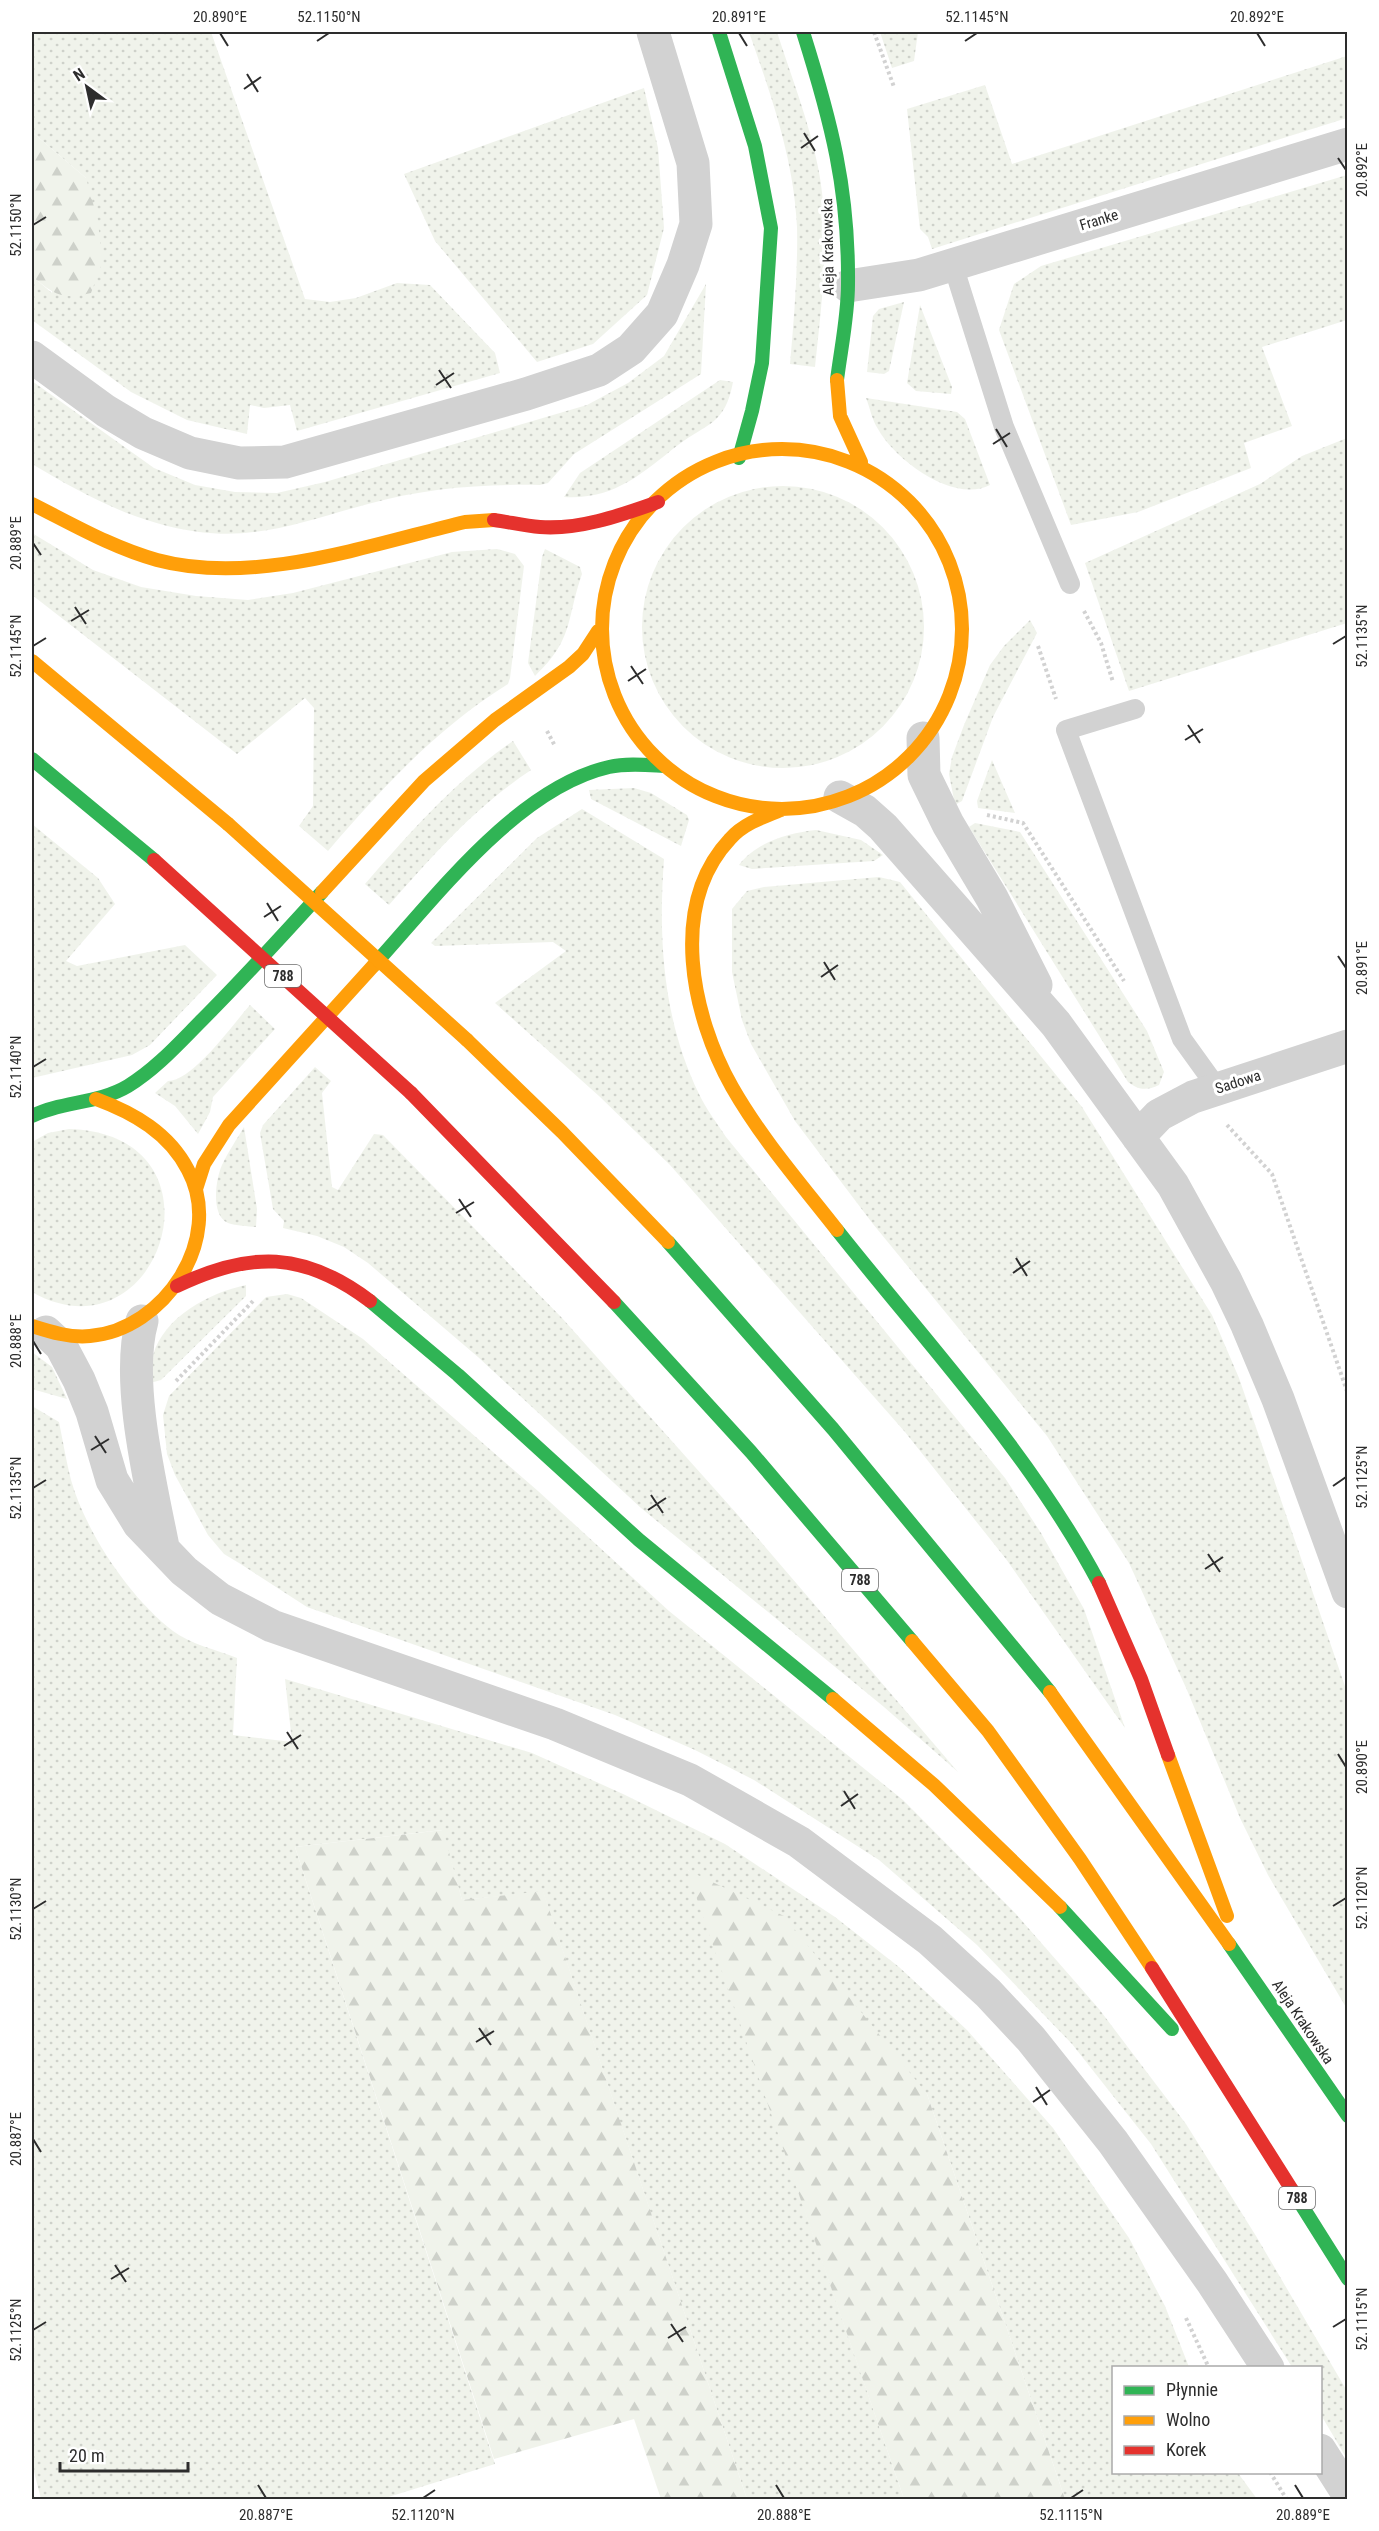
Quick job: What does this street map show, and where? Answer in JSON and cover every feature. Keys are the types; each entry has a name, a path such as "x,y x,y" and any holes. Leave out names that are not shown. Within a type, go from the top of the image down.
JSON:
{"main road":[{"path":"719,32 751,130 771,218 769,295 762,374 752,420 738,458"},
{"name":"Aleja Krakowska","path":"803,32 839,158 846,213 848,286 837,384 840,416 861,462"},
{"path":"32,504 115,545 157,560 219,570 286,564 465,522 494,520 542,527 581,524 617,516 658,502 710,470 738,458 772,450 803,449 861,462 888,479 909,500 935,533 952,565 960,596 963,643 956,679 943,713 923,738 894,767 867,786 840,797 781,810 750,823 729,839 707,868 696,900 692,938 696,981 723,1070 760,1130 835,1228 1041,1483 1078,1542 1123,1631 1152,1705 1195,1842 1252,1976"},
{"path":"658,502 629,536 611,566 601,600 598,631 613,700 641,745 664,766 711,795 741,804 781,810"},
{"path":"32,1116 48,1108 96,1099 126,1087 159,1064 237,985 424,781 495,720 569,667 583,654 598,631"},
{"path":"32,661 228,824 467,1040 562,1132 681,1255 924,1538 1042,1680 1252,1976"},
{"name":"788","path":"32,759 154,860 411,1094 590,1276 751,1452 988,1731 1080,1859 1247,2117 1347,2279"},
{"path":"196,1189 204,1164 229,1125 457,874 508,824 553,792 602,768 629,764 664,766"},
{"path":"39,1329 77,1337 107,1333 142,1321 162,1304 177,1286 195,1240 199,1209 196,1189 184,1162 159,1133 144,1120 96,1099"},
{"path":"177,1286 205,1272 243,1261 267,1260 309,1266 332,1276 364,1296 473,1389 605,1509 732,1618 895,1749 986,1831 1149,2002 1247,2117"},
{"name":"Aleja Krakowska","path":"1252,1976 1347,2116"}],"street":[{"path":"32,357 106,411 142,433 190,453 239,463 285,462 536,391 599,370 631,349 662,314 683,265 696,224 693,163 653,32"},
{"name":"Franke","path":"848,286 919,275 1347,144"},
{"path":"923,738 924,775 948,824 992,898 1056,1024"},
{"path":"840,797 865,811 883,827 1056,1024 1173,1185 1226,1281 1278,1399 1341,1551 1347,1592"},
{"name":"Sadowa","path":"1138,1137 1159,1115 1193,1097 1347,1046"},
{"path":"142,1321 137,1341 136,1367 149,1473 164,1547"},
{"path":"39,1329 61,1346 80,1380 92,1412 111,1480 139,1524 164,1547 184,1571 219,1599 272,1626 565,1728 690,1780 799,1842 930,1940 988,1993 1031,2039 1113,2142 1212,2282 1267,2366"},
{"path":"1322,2453 1347,2494"}],"lane":[{"path":"953,265 1004,427 1070,584"},
{"path":"1129,710 1066,730 1182,1039 1218,1089"}],"path":[{"path":"874,32 894,87"},
{"path":"1070,584 1101,643 1129,710"},
{"path":"1038,646 1066,730"},
{"path":"545,725 559,755"},
{"path":"978,813 1023,823 1126,984"},
{"path":"1225,1122 1272,1174 1347,1394"},
{"path":"174,1383 258,1296"},
{"path":"1184,2314 1209,2366"},
{"path":"1271,2474 1287,2499"}],"green space":[{"path":"32,32 211,32 305,299 330,302 356,298 397,283 430,285 495,353 500,373 297,431 290,405 264,408 250,405 247,434 187,420 131,392 32,320 32,276 52,293 86,178 32,132"},
{"path":"749,32 777,32 805,116 818,167 825,241 815,367 790,364 797,261 795,202 780,128"},
{"path":"880,32 918,32 914,61 892,68"},
{"path":"1347,56 1347,118 932,249 928,237 920,229 907,109 985,85 1012,164"},
{"path":"644,88 658,148 664,228 647,295 593,344 537,362 435,241 404,174"},
{"path":"32,132 86,178 98,221 102,263 91,293 65,296 46,288 32,276"},
{"path":"1347,175 1347,320 1262,347 1292,426 1244,443 1251,468 1138,512 1071,525 999,330 1014,284 1041,266"},
{"path":"706,284 701,374 574,454 548,483 475,486 411,494 285,527 222,534 176,528 133,515 71,487 32,464 32,381 154,468 195,485 235,492 277,493 325,482 587,405 628,383 664,356"},
{"path":"904,302 889,371 884,374 867,372 873,316 879,309"},
{"path":"920,305 952,387 951,394 916,391 907,383"},
{"path":"720,380 733,382 725,407 713,421 626,483 598,494 564,497 580,473"},
{"path":"866,398 957,412 965,419 990,485 976,489 960,489 943,484 911,465 886,441 878,429"},
{"path":"1347,438 1347,623 1129,691 1085,563 1260,484 1302,456"},
{"path":"783,486 810,489 837,497 861,510 883,527 900,549 913,573 921,600 924,627 921,654 913,681 900,705 883,727 861,744 837,757 810,765 783,768 756,765 729,757 705,744 683,727 666,705 653,681 645,654 642,627 645,600 653,573 666,549 683,527 705,510 729,497 756,489"},
{"path":"32,533 93,570 141,587 196,596 248,600 293,593 452,552 497,549 515,554 524,566 510,678 508,684 482,701 434,739 390,782 328,851 299,826 313,806 314,708 305,698 237,754 32,595"},
{"path":"545,549 580,567 582,574 563,640 548,663 535,676 528,663"},
{"path":"1030,620 1037,633 993,717 962,801 955,805 949,774 952,757 964,725 990,665 1004,646"},
{"path":"513,741 531,770 473,816 389,905 365,884 453,790"},
{"path":"992,760 1015,813 978,808 977,801"},
{"path":"634,788 651,793 687,815 689,820 681,846 591,799 589,790"},
{"path":"582,809 664,859 662,919 666,979 678,1037 687,1066 702,1100 726,1137 1005,1478 1041,1533 1084,1609 1125,1728 1006,1559 905,1432 670,1165 599,1096 495,1003 566,951 553,942 435,946 431,943 537,838"},
{"path":"975,823 1020,832 1147,1031 1164,1072 1159,1085 1143,1089 1128,1082 969,827"},
{"path":"32,824 98,878 115,904 66,961 77,966 185,945 217,975 150,1045 132,1055 32,1078"},
{"path":"816,830 861,840 883,855 874,861 752,869 739,865 754,850 774,840"},
{"path":"879,877 900,882 1082,1107 1212,1315 1239,1378 1347,1692 1347,2009 1268,1875 1240,1818 1187,1690 1129,1563 1047,1436 873,1224 795,1121 751,1044 742,1020 732,972 732,909 747,891 764,887"},
{"path":"250,1005 275,1029 213,1097 210,1112 198,1134 175,1106 155,1093 168,1081 178,1079 200,1062"},
{"path":"315,1067 331,1081 322,1093 332,1187 338,1190 374,1134 383,1135 562,1318 737,1514 958,1772 884,1707 641,1508 478,1357 368,1263 344,1247 317,1236 283,1228 284,1221 273,1209 260,1133 263,1125"},
{"path":"244,1127 257,1209 256,1227 228,1223 222,1219 217,1205 217,1187 222,1165"},
{"path":"69,1129 120,1140 151,1167 164,1202 161,1240 144,1274 115,1298 77,1306 32,1292 32,1142 48,1133"},
{"path":"246,1285 246,1296 161,1380 150,1383 153,1355 167,1329 190,1308 203,1300"},
{"path":"287,1294 301,1298 363,1339 538,1491 669,1611 903,1800 1016,1914 1099,2009 1186,2124 1256,2236 1347,2391 1347,2459 1322,2417 1322,2366 1291,2366 1151,2144 1072,2044 977,1945 879,1860 754,1780 695,1750 615,1715 307,1607 224,1554 208,1535 175,1475 167,1454 163,1415 169,1396 266,1297"},
{"path":"32,1352 52,1367 67,1399 32,1389"},
{"path":"32,1406 59,1422 69,1473 78,1500 99,1542 126,1583 157,1617 180,1636 237,1658 233,1735 292,1742 285,1679 532,1753 725,1844 835,1917 899,1967 967,2030 1053,2128 1129,2238 1165,2306 1189,2366 1112,2366 1112,2474 1239,2474 1257,2499 1065,2499 927,2094 688,1870 904,2499 747,2499 543,1892 462,1900 442,1830 295,1847 495,2464 382,2499 41,2499 32,2464"},
{"path":"443,1830 462,1900 543,1891 747,2499 661,2499 634,2419 494,2459 295,1847"},
{"path":"687,1870 784,1916 927,2094 1065,2499 904,2499"}],"traffic: fast":[{"path":"719,32 755,146 771,228 762,363 739,458"},
{"path":"803,32 830,126 842,186 848,250 848,296 837,380"},
{"path":"32,759 154,860"},
{"path":"374,965 451,878 510,821 542,797 575,779 609,767 664,766"},
{"path":"32,1116 116,1092 149,1071 233,988 322,892"},
{"path":"837,1230 1010,1445 1072,1535 1099,1583"},
{"path":"668,1242 833,1429 1050,1692"},
{"path":"370,1301 458,1375 639,1540 833,1699"},
{"path":"614,1302 751,1452 912,1641"},
{"path":"1060,1907 1172,2029"},
{"path":"1229,1944 1348,2116"},
{"path":"1292,2190 1348,2279"}],"traffic: slow":[{"path":"837,380 840,416 861,462"},
{"path":"782,449 817,453 851,463 882,479 909,502 932,529 948,560 958,594 962,629 958,664 948,698 932,729 909,756 882,779 851,795 817,805 782,809 747,805 713,795 682,779 655,756 632,729 616,698 606,664 602,629 606,594 616,560 632,529 655,502 682,479 713,463 747,453 782,449"},
{"path":"32,504 125,549 157,560 194,567 233,568 311,559 465,522 494,520"},
{"path":"322,892 424,781 495,720 569,667 583,654 598,631"},
{"path":"32,661 228,824"},
{"path":"781,810 741,829 730,839 711,866 699,896 693,928 693,961 697,995 718,1059 743,1106 768,1143 837,1230"},
{"path":"228,824 467,1040"},
{"path":"196,1189 204,1164 229,1125 374,965"},
{"path":"467,1040 562,1132 668,1242"},
{"path":"32,1326 75,1336 90,1336 117,1330 142,1317 163,1299 181,1277 193,1251 199,1224 197,1197 188,1170 180,1157 171,1145 149,1126 124,1111 96,1099"},
{"path":"912,1641 988,1731 1080,1859 1152,1968"},
{"path":"1050,1692 1229,1944"},
{"path":"833,1699 934,1785 1060,1907"},
{"path":"1168,1755 1227,1916"}],"traffic: jam":[{"path":"494,520 540,527 570,526 630,512 658,502"},
{"path":"154,860 411,1093"},
{"path":"411,1093 614,1302"},
{"path":"177,1286 229,1267 253,1262 276,1262 299,1265 322,1273 370,1301"},
{"path":"1099,1583 1141,1679 1168,1755"},
{"path":"1152,1968 1292,2190"}]}
